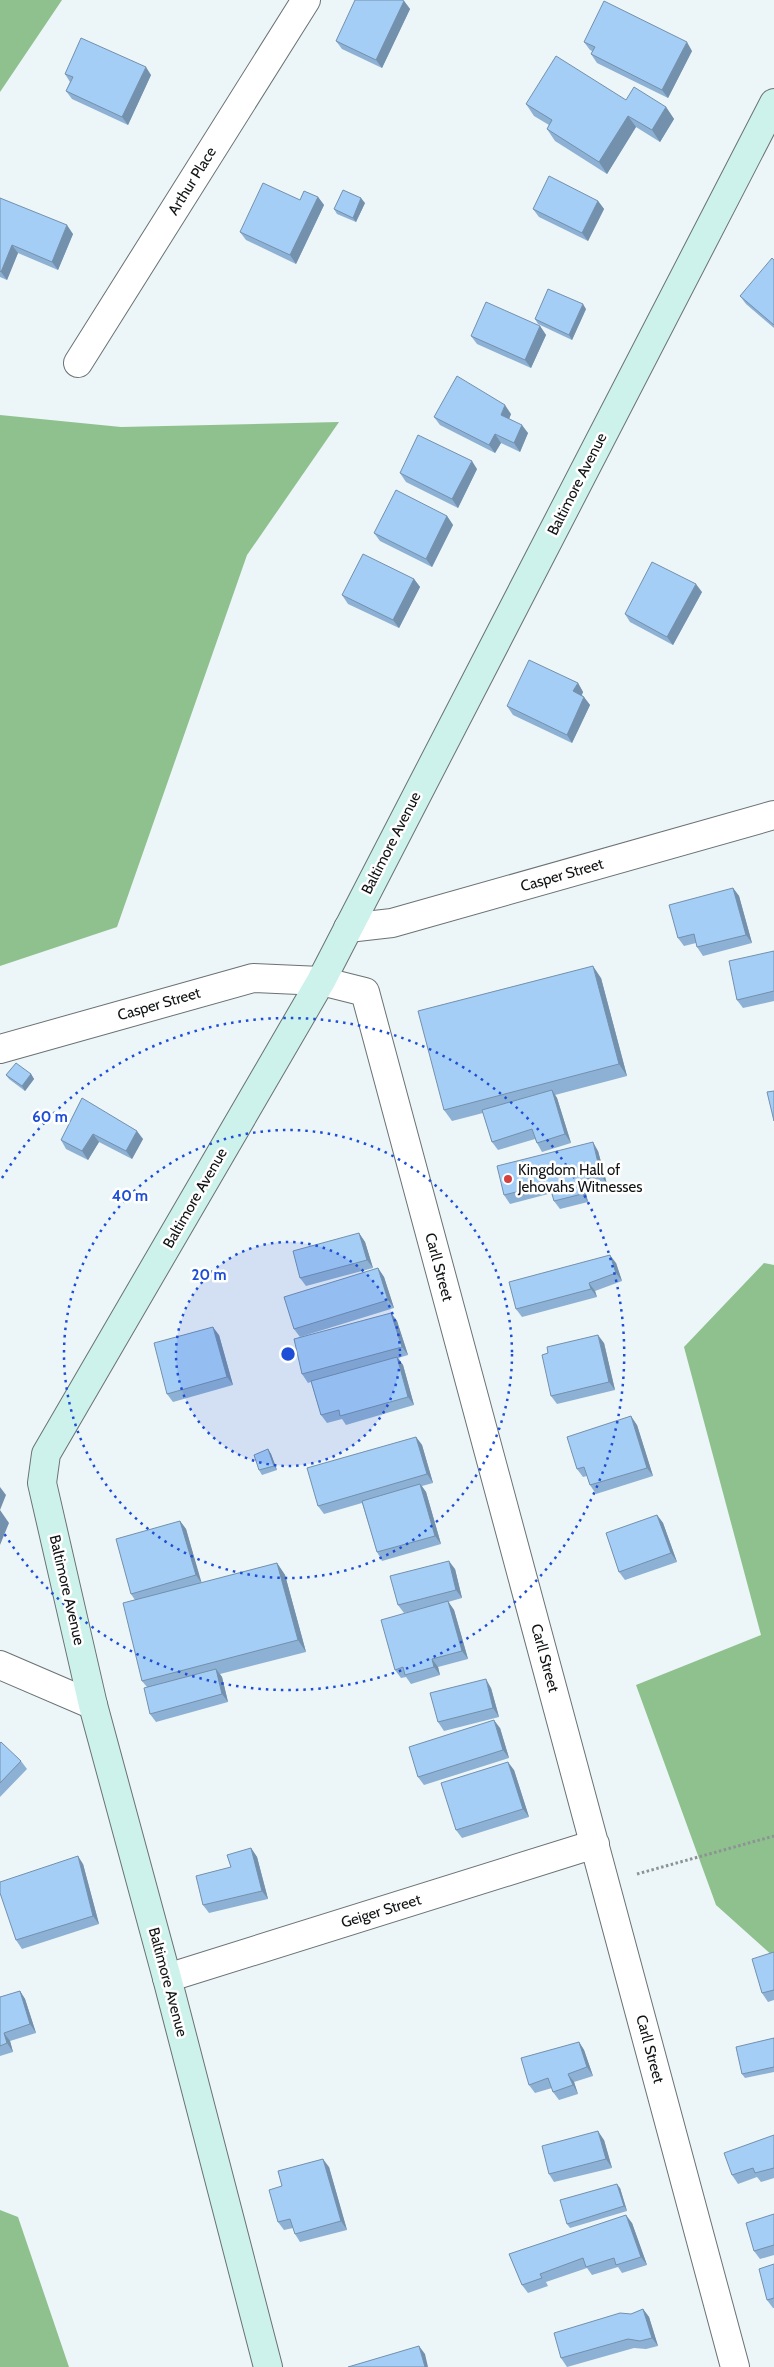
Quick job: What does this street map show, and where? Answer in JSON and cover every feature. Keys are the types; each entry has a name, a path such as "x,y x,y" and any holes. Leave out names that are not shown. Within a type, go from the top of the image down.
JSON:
{"street":[{"name":"Arthur Place","path":"78,363 306,0"},
{"name":"Baltimore Avenue","path":"268,2367 167,1978 93,1705 42,1483 46,1454 321,981 774,103"},
{"name":"Casper Street","path":"348,928 392,923 774,815"},
{"name":"Casper Street","path":"0,1048 253,978 321,981"},
{"name":"Carll Street","path":"321,981 365,992 735,2367"},
{"path":"0,1665 93,1705"},
{"name":"Geiger Street","path":"167,1978 595,1844"}],"path":[{"path":"605,1882 774,1836"}],"green space":[{"path":"0,0 62,0 0,92"},
{"path":"0,415 121,427 339,422 247,555 117,927 0,966"},
{"path":"764,1263 774,1265 774,1957 716,1905 636,1685 761,1635 684,1347"},
{"path":"0,2210 18,2217 69,2367 0,2367"}],"building":[{"path":"355,0 404,1 376,60 336,41"},
{"path":"604,1 687,42 662,90 591,54 595,47 584,42"},
{"path":"81,38 146,67 122,117 66,91 73,77 65,74"},
{"path":"556,56 626,100 634,87 666,107 652,130 628,116 599,162 547,129 552,120 526,104"},
{"path":"549,176 598,201 582,233 533,209"},
{"path":"263,183 300,200 304,191 318,197 290,255 240,232"},
{"path":"343,190 361,198 353,218 334,209"},
{"path":"0,198 67,225 52,262 12,245 0,271"},
{"path":"772,258 774,260 774,325 740,296"},
{"path":"548,289 583,304 569,335 535,319"},
{"path":"486,302 540,326 525,360 471,336"},
{"path":"457,376 505,405 501,415 522,425 514,443 495,434 489,445 434,417"},
{"path":"418,435 472,461 452,499 400,473"},
{"path":"396,490 447,516 426,559 374,533"},
{"path":"363,554 414,579 393,620 342,595"},
{"path":"652,562 696,584 667,637 625,614"},
{"path":"529,660 578,683 573,691 584,697 567,735 507,706"},
{"path":"733,888 746,935 697,947 694,934 678,938 669,905"},
{"path":"774,951 774,991 737,1000 729,961"},
{"path":"593,966 619,1064 444,1110 418,1011"},
{"path":"16,1063 31,1074 22,1086 6,1075"},
{"path":"552,1090 565,1134 537,1143 532,1129 492,1142 482,1110"},
{"path":"774,1091 774,1121 767,1092"},
{"path":"82,1098 137,1131 126,1151 93,1134 82,1151 61,1140"},
{"path":"593,1142 601,1175 579,1181 582,1194 554,1201 549,1184 504,1195 497,1166"},
{"path":"359,1233 367,1260 300,1278 293,1251"},
{"path":"610,1255 616,1273 589,1283 591,1289 516,1309 509,1282"},
{"path":"378,1268 388,1300 294,1329 284,1297"},
{"path":"391,1313 402,1347 302,1374 294,1339"},
{"path":"213,1327 227,1377 167,1394 154,1343"},
{"path":"598,1335 609,1382 551,1396 542,1355 548,1353 547,1347"},
{"path":"397,1357 408,1397 340,1416 339,1410 321,1415 311,1381"},
{"path":"631,1416 647,1468 590,1485 584,1467 577,1469 567,1437"},
{"path":"416,1437 427,1474 318,1506 307,1468"},
{"path":"268,1449 274,1466 259,1470 254,1455"},
{"path":"420,1484 435,1536 377,1552 362,1501"},
{"path":"657,1515 671,1553 619,1572 606,1533"},
{"path":"180,1521 196,1575 131,1594 116,1539"},
{"path":"449,1561 456,1590 398,1605 390,1576"},
{"path":"277,1563 298,1640 142,1681 123,1603"},
{"path":"448,1601 462,1651 432,1659 434,1667 405,1675 403,1667 395,1670 381,1620"},
{"path":"216,1669 222,1694 150,1714 144,1688"},
{"path":"486,1679 493,1708 438,1722 430,1693"},
{"path":"494,1720 503,1750 418,1777 409,1747"},
{"path":"0,1743 21,1761 0,1783"},
{"path":"508,1762 523,1809 456,1830 441,1783"},
{"path":"251,1848 262,1891 203,1905 196,1876 231,1867 227,1855"},
{"path":"78,1856 93,1916 16,1940 0,1893 0,1882"},
{"path":"774,1952 774,1990 762,1993 752,1959"},
{"path":"20,1991 30,2024 4,2033 7,2043 0,2046 0,1997"},
{"path":"774,2038 774,2067 742,2074 736,2047"},
{"path":"579,2042 587,2067 568,2074 573,2085 553,2092 548,2078 529,2085 521,2058"},
{"path":"598,2131 606,2159 549,2174 542,2146"},
{"path":"774,2135 774,2168 755,2173 753,2168 732,2175 724,2153"},
{"path":"323,2159 341,2221 295,2234 290,2219 278,2222 269,2190 282,2186 278,2171"},
{"path":"617,2184 624,2206 567,2224 560,2200"},
{"path":"774,2214 774,2245 754,2251 746,2223"},
{"path":"626,2215 641,2257 616,2265 614,2258 586,2267 583,2258 540,2274 542,2278 522,2285 509,2254"},
{"path":"774,2264 774,2298 767,2300 759,2269"},
{"path":"643,2309 652,2338 640,2341 628,2339 561,2358 554,2333 620,2313 631,2314"},
{"path":"419,2346 425,2367 348,2367"}],"place":[{"name":"Kingdom Hall of Jehovahs Witnesses","path":"508,1179"}]}
